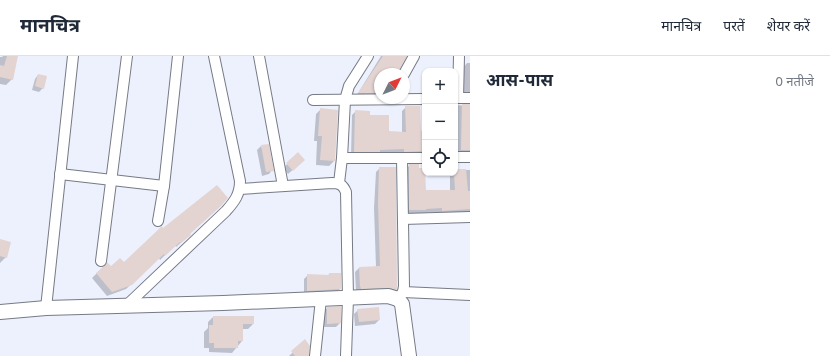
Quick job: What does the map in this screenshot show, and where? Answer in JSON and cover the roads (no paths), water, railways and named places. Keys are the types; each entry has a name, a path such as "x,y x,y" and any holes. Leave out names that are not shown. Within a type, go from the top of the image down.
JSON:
{"street":[{"path":"46,308 73,56"},
{"path":"101,261 127,56"},
{"path":"158,221 164,186 178,56"},
{"path":"127,305 226,211 237,198 240,189 240,181 214,56"},
{"path":"259,56 283,186"},
{"path":"339,183 345,100 349,86 368,56"},
{"path":"407,68 414,56"},
{"path":"458,77 459,56"},
{"path":"458,98 470,98"},
{"path":"313,100 374,99"},
{"path":"410,99 422,99"},
{"path":"458,157 470,157"},
{"path":"342,158 422,158"},
{"path":"402,158 404,286 400,296 409,356"},
{"path":"60,174 164,186"},
{"path":"240,189 332,182 339,183 343,186 346,192 348,298 346,356"},
{"path":"403,219 470,217"},
{"path":"0,312 46,308 127,305 388,296 470,295"},
{"path":"315,356 320,299"}]}
